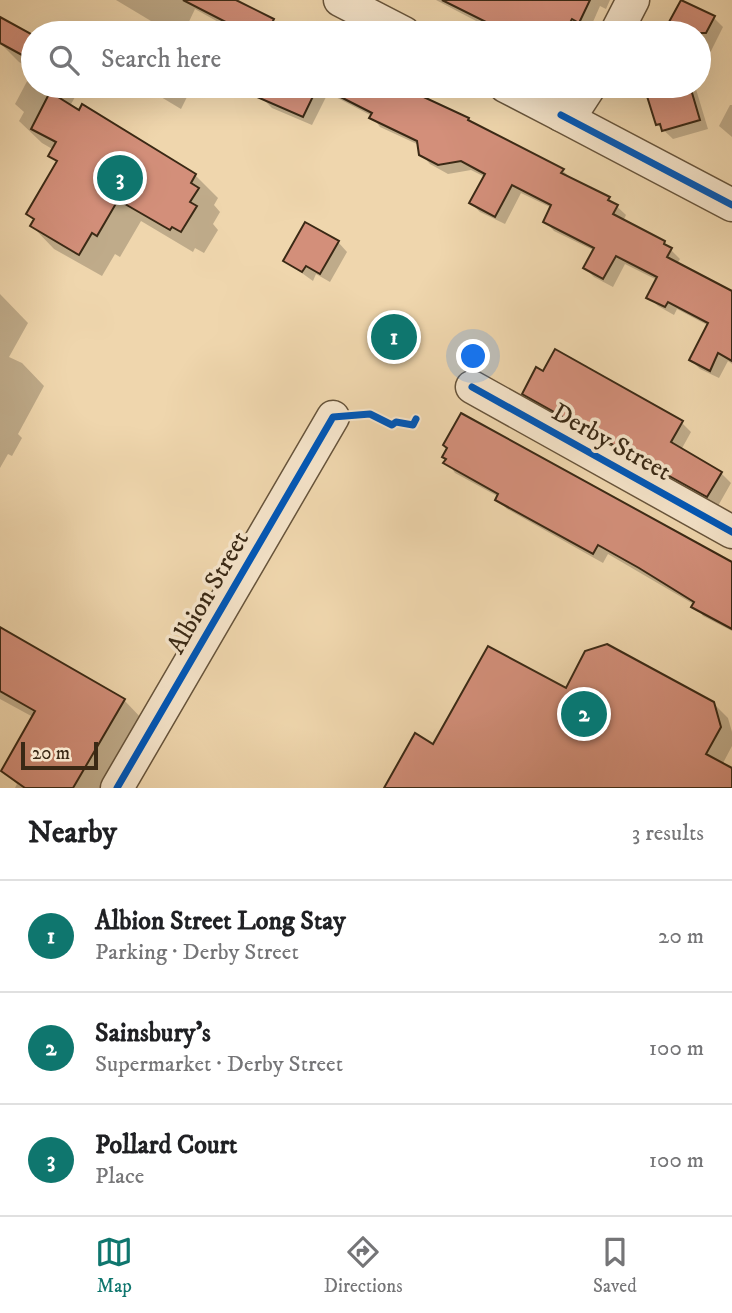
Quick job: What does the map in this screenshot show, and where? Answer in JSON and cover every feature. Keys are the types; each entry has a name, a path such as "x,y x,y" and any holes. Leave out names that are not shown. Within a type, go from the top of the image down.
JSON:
{"street":[{"path":"340,0 381,21"},
{"path":"622,21 633,0"},
{"path":"528,98 732,205"},
{"path":"561,115 575,109 582,98"},
{"name":"Derby Street","path":"472,387 732,532"},
{"name":"Albion Street","path":"117,788 333,417"}],"building":[{"path":"183,0 236,0 274,19 273,21 224,21"},
{"path":"442,0 590,0 580,21 484,21"},
{"path":"681,0 715,16 711,24 711,21 670,21"},
{"path":"0,17 21,28 21,54 0,43"},
{"path":"47,98 60,98 79,110 82,104 196,174 191,183 199,188 190,202 197,206 181,232 172,227 170,230 118,200 97,236 92,233 79,255 30,226 34,219 26,214 57,161 48,156 56,142 31,129"},
{"path":"259,98 312,98 303,117"},
{"path":"343,98 426,98 564,169 561,173 610,197 608,200 618,205 613,214 665,241 664,244 672,248 667,257 732,291 732,361 718,353 710,371 689,360 708,323 668,302 665,307 646,298 657,277 616,256 603,279 583,268 594,248 543,222 551,205 512,185 495,217 469,203 485,174 461,161 438,165 419,155 417,141 369,118 372,113"},
{"path":"648,98 694,98 700,120 662,131 660,124 656,125"},
{"path":"305,222 339,241 320,274 306,266 302,272 283,261"},
{"path":"555,349 683,421 671,442 722,472 707,497 522,394 536,367 543,371"},
{"path":"461,413 732,562 732,629 691,607 694,602 639,568 598,545 593,554 495,500 498,494 443,463 446,459 442,457 447,448 443,445"},
{"path":"0,627 125,699 73,788 25,788 1,771 35,711 0,691"},
{"path":"607,644 714,702 721,727 706,754 732,768 732,788 384,788 415,733 433,744 488,646 566,688 585,651"}],"cycle path":[{"path":"561,115 732,205"},
{"path":"472,387 732,532"},
{"path":"117,788 333,417 370,414 392,425 396,422 413,425 416,419"}],"place":[{"name":"Pollard Court","path":"120,178"},
{"name":"Albion Street Long Stay","path":"394,337"},
{"name":"Sainsbury's","path":"584,714"}]}
